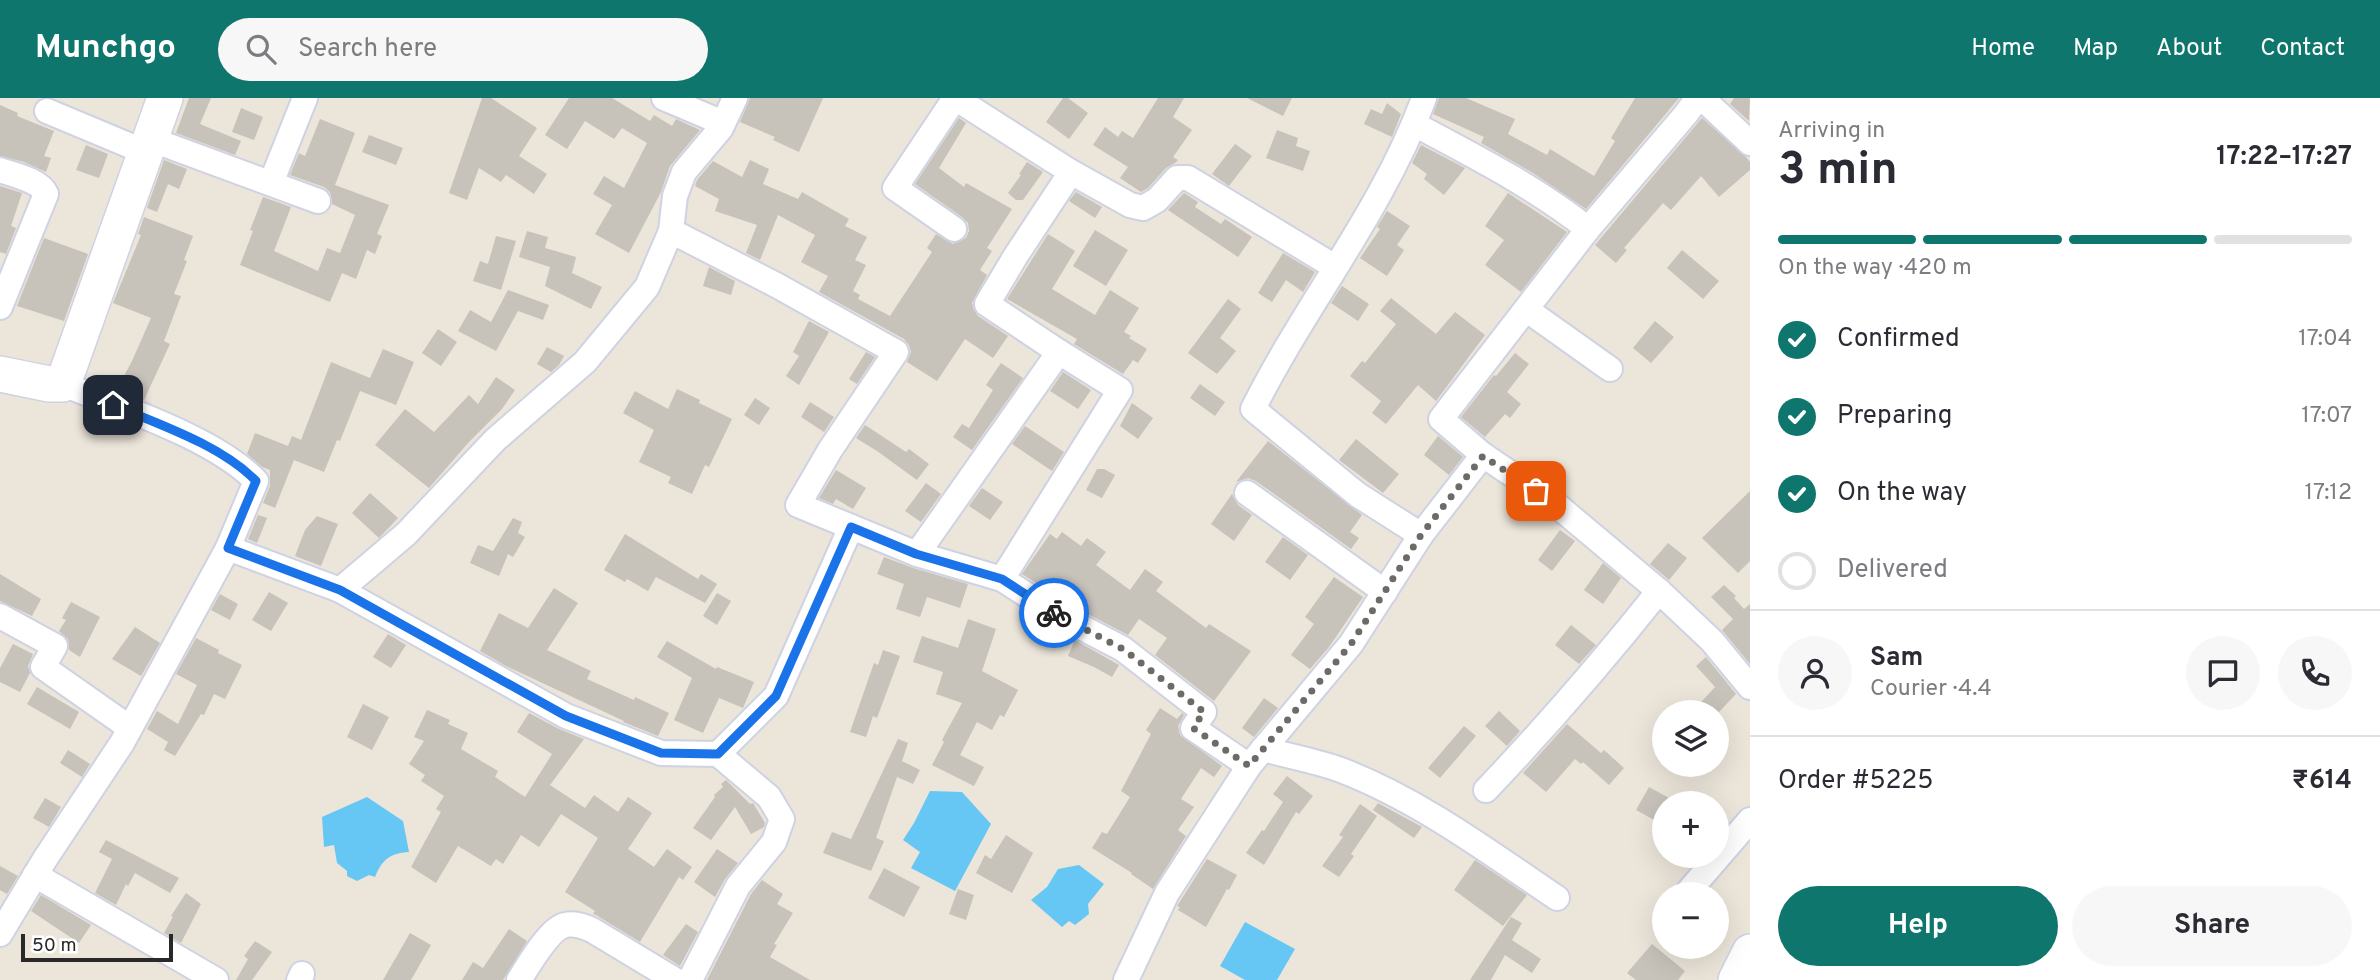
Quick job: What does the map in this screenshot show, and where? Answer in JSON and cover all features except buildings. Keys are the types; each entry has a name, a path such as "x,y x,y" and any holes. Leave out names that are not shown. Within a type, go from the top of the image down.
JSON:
{"street":[{"path":"63,384 165,98"},
{"path":"271,183 305,98"},
{"path":"664,98 723,123"},
{"path":"340,590 406,534 495,440 585,362 647,287 671,231 675,197 684,172 723,123 735,98"},
{"path":"954,229 895,188 955,98 1071,172 1130,205 1143,208 1157,200 1177,178 1188,178 1335,267"},
{"path":"1421,535 1358,495 1253,409 1268,379 1372,208 1424,98"},
{"path":"1750,143 1700,98 1588,229 1441,419 1483,456 1553,502 1659,591 1712,641 1750,687"},
{"path":"47,111 271,183 318,201"},
{"path":"1414,124 1506,173 1588,229"},
{"path":"0,170 38,185 45,189 46,194 0,307"},
{"path":"1002,579 1120,390 987,304 1071,172"},
{"path":"671,231 778,286 896,352 843,430 798,505 916,554 1002,579 1058,615 1123,649 1204,712 1193,728 1256,758 1340,770 1407,801 1557,898"},
{"path":"1527,310 1610,369"},
{"path":"916,554 1059,352"},
{"path":"0,374 49,384 63,384 187,436 244,468 256,481 228,548 130,729 0,934"},
{"path":"1126,980 1167,893 1256,758 1351,644 1421,535 1483,456"},
{"path":"1247,493 1385,592"},
{"path":"718,754 776,696 851,527"},
{"path":"228,548 340,590 566,716 661,753 718,754 769,797 782,819 775,842 738,886 690,980"},
{"path":"1486,790 1595,671 1659,591"},
{"path":"0,616 55,646 43,667 130,729"},
{"path":"1697,882 1750,820"},
{"path":"35,875 216,980"},
{"path":"519,980 557,928 567,924 592,930 675,980"},
{"path":"1736,980 1750,952"}],"water":[{"path":"930,791 962,792 991,824 955,891 911,868 920,852 903,840"},
{"path":"367,797 403,821 409,852 388,859 375,877 369,875 357,881 347,876 347,871 337,863 334,845 324,847 322,817"},
{"path":"1079,865 1104,884 1088,904 1089,914 1075,925 1069,921 1062,927 1031,900 1047,887 1058,869"},
{"path":"1245,922 1295,949 1277,980 1245,980 1220,966"}],"way so far":[{"path":"1054,613 1123,649 1204,712 1193,728 1249,766 1351,644 1421,535 1483,456 1536,491"}],"route":[{"path":"113,405 187,436 244,468 256,481 228,548 340,590 566,716 661,753 718,754 776,696 851,527 916,554 1002,579 1054,613"}]}
